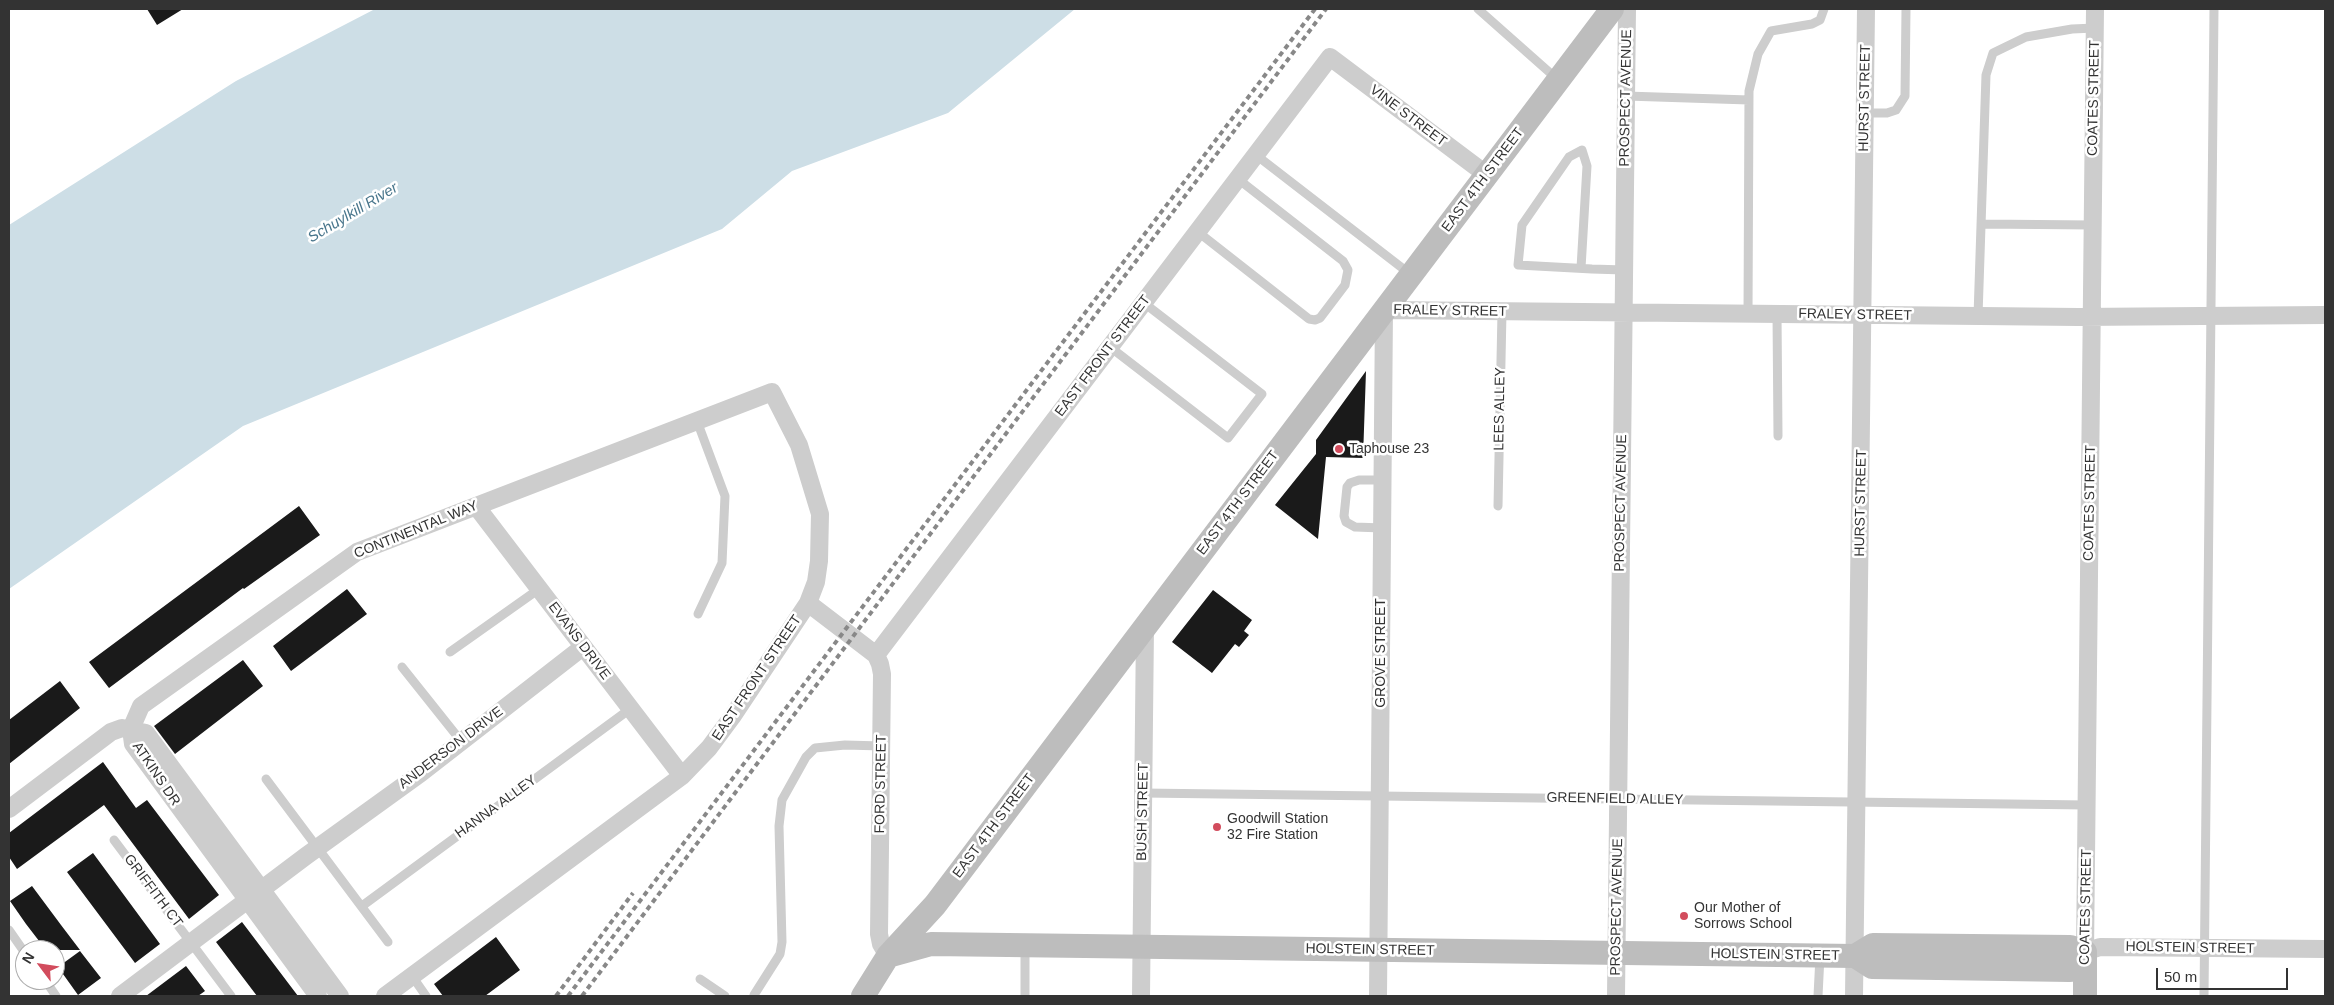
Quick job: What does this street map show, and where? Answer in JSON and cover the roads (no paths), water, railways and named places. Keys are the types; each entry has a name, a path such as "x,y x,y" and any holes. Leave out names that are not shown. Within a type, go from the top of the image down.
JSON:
{"street":[{"name":"EAST 4TH STREET","path":"863,996 888,956 935,905 1612,9"},
{"name":"PROSPECT AVENUE","path":"1616,996 1627,9"},
{"name":"HURST STREET","path":"1854,996 1866,9"},
{"name":"COATES STREET","path":"2085,996 2095,9"},
{"name":"EAST FRONT STREET","path":"876,655 1330,57"},
{"name":"VINE STREET","path":"1330,57 1487,175"},
{"name":"FRALEY STREET","path":"1384,310 1978,316 2325,315"},
{"name":"GROVE STREET","path":"1378,996 1384,310"},
{"name":"EAST FRONT STREET","path":"385,996 682,776 709,748 732,717 808,603 816,582 819,561 820,514 799,445 772,392"},
{"name":"CONTINENTAL WAY","path":"131,729 142,706 356,552 772,392"},
{"name":"EVANS DRIVE","path":"476,506 682,776"},
{"path":"808,603 876,655"},
{"name":"BUSH STREET","path":"1141,996 1145,627"},
{"name":"ANDERSON DRIVE","path":"262,890 583,647"},
{"name":"FORD STREET","path":"876,655 882,674 879,934 881,944 888,956 882,996"},
{"path":"9,809 111,732 122,728 131,729"},
{"name":"ATKINS DR","path":"318,996 133,744 131,729 146,733 340,996"},
{"path":"120,996 262,890"},
{"name":"HOLSTEIN STREET","path":"888,956 931,944 1855,956 1873,945 2070,947 2085,952 2100,947 2325,949"}],"lane":[{"path":"1478,9 1559,81"},
{"path":"1748,314 1749,100 1758,54 1771,31 1812,24 1820,20 1824,9"},
{"path":"1865,112 1887,113 1896,110 1905,96 1906,9"},
{"path":"2204,996 2214,9"},
{"path":"1978,316 1986,75 1993,54 2026,37 2072,29 2095,28"},
{"path":"1626,96 1749,100"},
{"path":"1581,268 1587,166 1582,150 1568,157 1522,225 1518,265 1581,268 1624,270"},
{"path":"1256,155 1411,275"},
{"path":"1198,232 1309,319 1315,320 1320,318 1340,292 1348,278 1348,270 1342,261 1238,179"},
{"path":"1982,224 2093,225"},
{"path":"1110,347 1228,438 1262,394 1144,303"},
{"name":"LEES ALLEY","path":"1498,506 1502,312"},
{"path":"1778,314 1778,436"},
{"path":"697,421 725,496 722,562 698,614"},
{"path":"1382,528 1355,528 1346,522 1344,516 1347,487 1350,483 1359,480 1383,480"},
{"path":"450,652 539,589"},
{"path":"402,667 461,741"},
{"name":"HANNA ALLEY","path":"362,906 630,709"},
{"path":"754,995 780,954 782,942 779,826 782,800 806,757 815,748 845,745 882,746"},
{"path":"266,780 388,942"},
{"name":"GREENFIELD ALLEY","path":"1143,793 2087,805"},
{"name":"GRIFFITH CT","path":"114,840 231,996"},
{"path":"1024,996 1025,945"},
{"path":"1818,996 1820,955"},
{"path":"412,976 426,996"},
{"path":"700,979 725,996"}],"water":[{"name":"Schuylkill River","path":"375,9 1075,9 948,113 792,171 722,229 243,426 9,589 9,225 236,81"}],"railway":[{"path":"568,996 1315,9"},
{"path":"582,996 1326,9"},
{"path":"556,996 633,893"}],"place":[{"name":"Taphouse 23","path":"1339,449"},
{"name":"Goodwill Station 32 Fire Station","path":"1217,827"},
{"name":"Our Mother of Sorrows School","path":"1684,916"}]}
